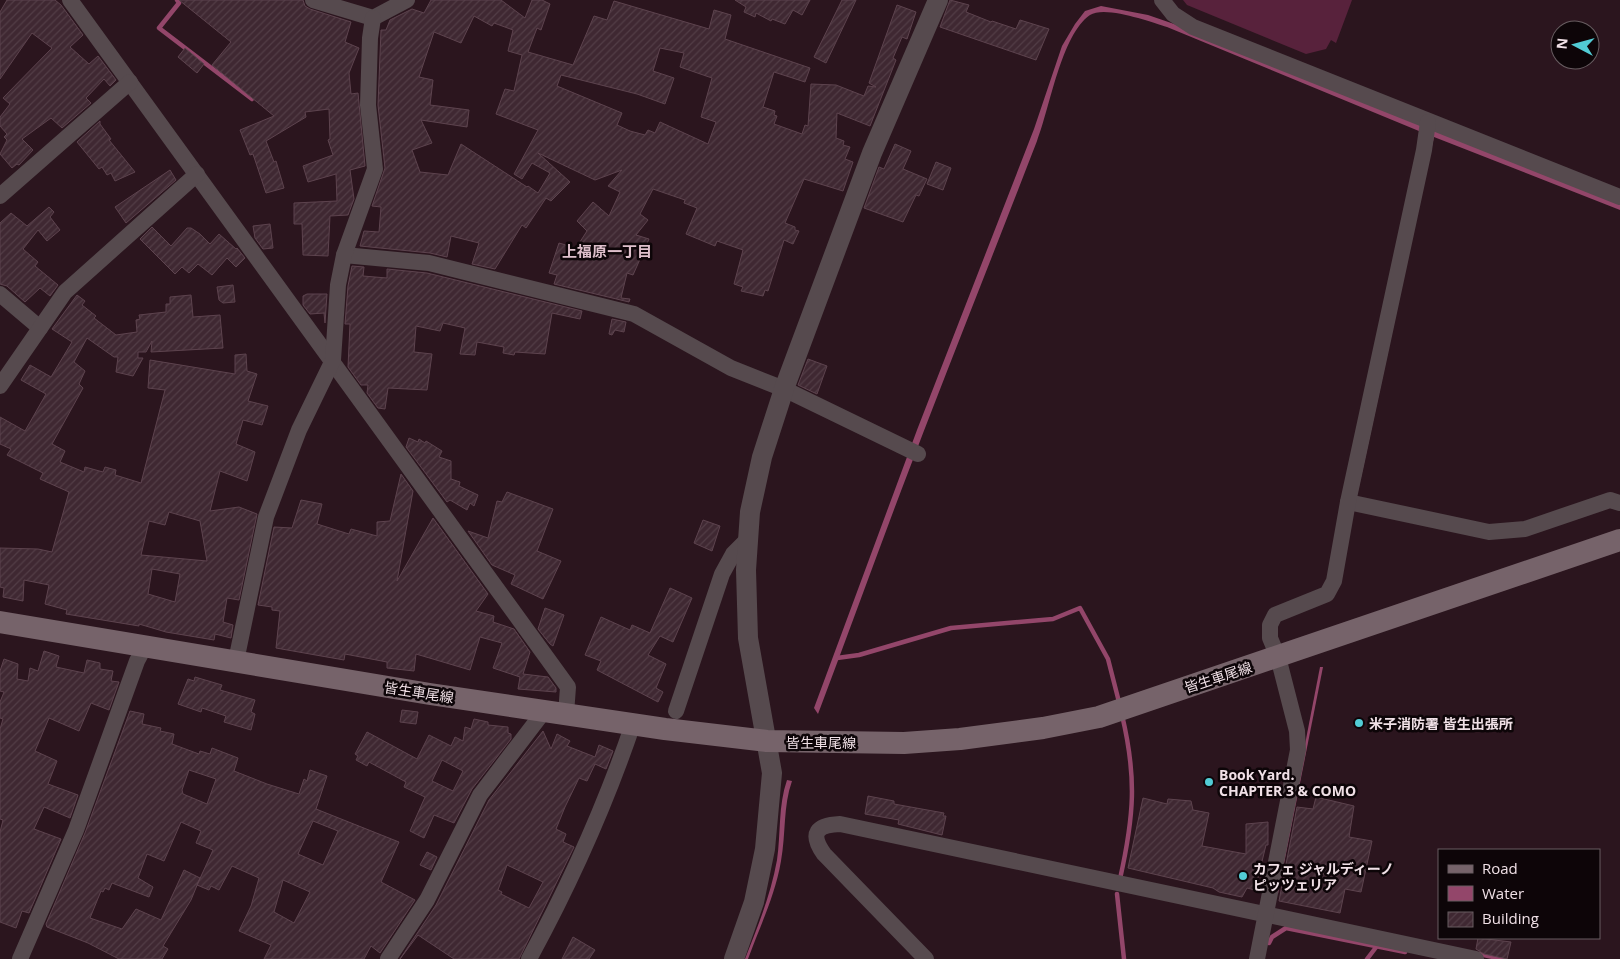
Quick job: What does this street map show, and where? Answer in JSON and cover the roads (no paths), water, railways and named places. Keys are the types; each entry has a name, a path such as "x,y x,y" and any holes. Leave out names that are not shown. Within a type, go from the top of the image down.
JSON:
{"main road":[{"name":"皆生車尾線","path":"0,622 430,694 633,724 767,741 904,743 960,739 1042,728 1099,717 1620,540"}],"street":[{"path":"70,0 333,360 568,687 556,712 480,795 427,900 388,959"},
{"path":"313,0 373,18 406,0"},
{"path":"734,959 754,902 765,849 772,772 748,638 746,585 750,512 762,457 784,389 872,153 938,0"},
{"path":"1162,0 1173,14 1193,27 1427,129 1620,196"},
{"path":"236,660 266,517 299,430 333,360 338,285 344,255 375,168 368,105 370,38 373,18"},
{"path":"0,196 130,82"},
{"path":"1257,959 1298,750 1297,731 1278,657 1270,638 1272,620 1275,616 1322,597 1330,590 1334,581 1348,502 1427,129"},
{"path":"0,386 65,292 197,174"},
{"path":"344,255 429,262 634,314 731,368 784,389 912,451"},
{"path":"0,294 40,328"},
{"path":"1348,502 1489,532 1525,529 1610,500 1620,504"},
{"path":"676,711 722,574 732,554 748,539"},
{"path":"20,959 76,830 137,661 145,646"},
{"path":"529,959 562,899 598,816 633,724"},
{"path":"926,959 824,854 817,839 818,829 825,825 840,824 1476,959"}],"water":[{"path":"1101,6 1148,15 1177,25 1620,202 1620,210 1434,137 1357,496 1431,136 1167,27 1117,13 1097,12 1090,15 1071,38 1064,55 1037,141 918,447 818,714 814,708 917,430 1034,129 1062,46 1085,11"},
{"path":"1320,667 1323,667 1278,894 1276,894"},
{"path":"787,780 792,781 787,800 783,851 778,874 771,899 748,959 745,959 764,910 774,873 777,860 782,800"}],"waterway":[{"path":"177,0 179,3 159,28 252,99"},
{"path":"837,658 859,655 951,628 1053,619 1080,608 1108,659 1119,702"},
{"path":"1120,879 1131,816 1132,797 1130,758 1122,715"},
{"path":"1117,894 1124,959"},
{"path":"1269,943 1272,937 1286,928 1405,952"},
{"path":"1367,959 1377,946"},
{"path":"1479,954 1502,959"}],"place":[{"name":"米子消防署 皆生出張所","path":"1359,723"},
{"name":"Book Yard. CHAPTER 3 & COMO","path":"1209,782"},
{"name":"カフェ ジャルディーノ ピッツェリア","path":"1243,876"}],"district":[{"name":"上福原一丁目","path":"607,251"}]}
